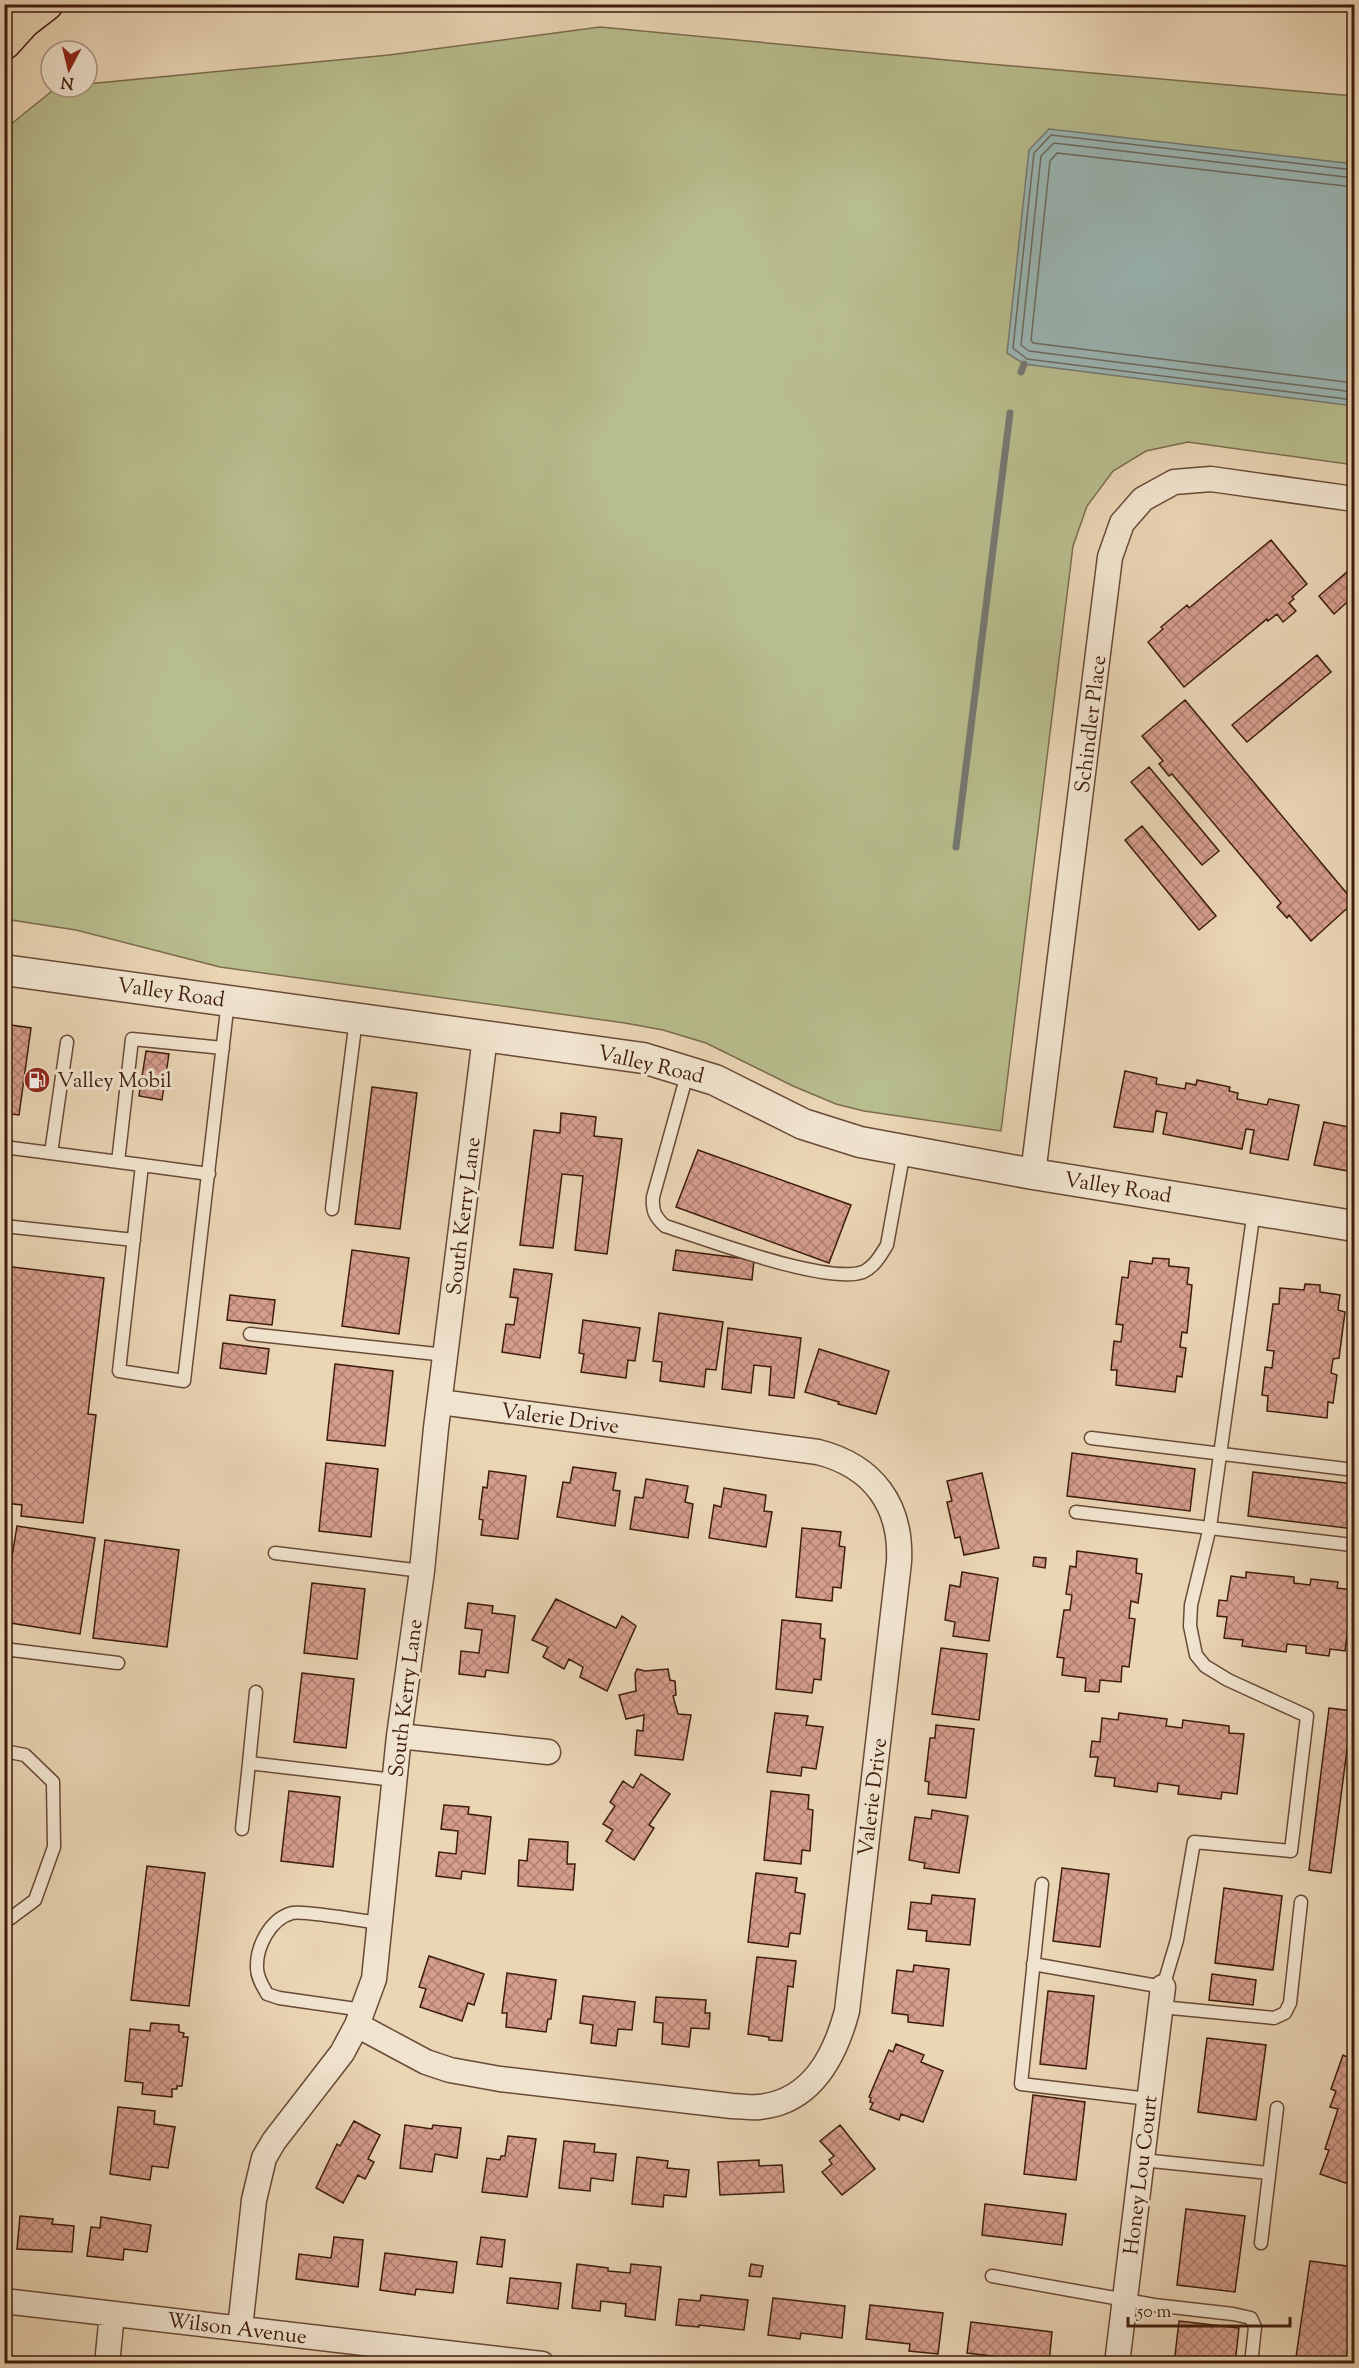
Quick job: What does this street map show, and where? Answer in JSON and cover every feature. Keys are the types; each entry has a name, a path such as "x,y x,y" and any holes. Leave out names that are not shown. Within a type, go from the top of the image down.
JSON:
{"highway":[{"path":"4,43 24,21 46,4"}],"street":[{"name":"Schindler Place","path":"1033,1174 1110,557 1122,524 1143,499 1174,482 1211,478 1354,499"},
{"name":"Valley Road","path":"4,970 643,1058 715,1080 804,1124 860,1142 1033,1174 1354,1226"},
{"name":"South Kerry Lane","path":"240,2328 254,2200 264,2158 274,2141 342,2053 360,2018 374,1979 399,1736 422,1571 440,1402 485,1036"},
{"name":"Valerie Drive","path":"360,2018 415,2057 450,2070 500,2079 732,2106 760,2107 785,2101 803,2090 821,2073 832,2055 846,2011 899,1562 900,1543 897,1527 891,1508 881,1491 853,1464 818,1452 440,1402"},
{"path":"399,1736 548,1752"},
{"name":"Honey Lou Court","path":"1117,2364 1162,1997"},
{"name":"Wilson Avenue","path":"4,2301 542,2364"},
{"path":"107,2364 112,2314"}],"lane":[{"path":"142,1165 119,1371 184,1381 228,1000"},
{"path":"332,1209 356,1018"},
{"path":"118,1162 132,1039 223,1048"},
{"path":"51,1153 67,1042"},
{"path":"688,1071 653,1197 652,1207 655,1218 665,1226 806,1270 844,1275 864,1271 880,1258 886,1245 904,1151"},
{"path":"4,1147 209,1174"},
{"path":"1162,1997 1177,1940 1194,1842 1291,1851 1306,1716 1228,1680 1205,1666 1196,1655 1190,1626 1191,1605 1210,1527 1254,1209"},
{"path":"4,1226 134,1239"},
{"path":"250,1334 446,1355"},
{"path":"1091,1438 1221,1452 1354,1470"},
{"path":"1076,1512 1352,1545"},
{"path":"275,1553 422,1571"},
{"path":"4,1649 118,1663"},
{"path":"242,1829 256,1692"},
{"path":"4,1751 25,1755 53,1782 54,1847 35,1900 4,1923"},
{"path":"249,1762 394,1780"},
{"path":"1042,1884 1021,2084 1149,2099"},
{"path":"1033,1964 1162,1997 1274,2018 1285,2013 1290,2003 1301,1902"},
{"path":"360,2018 267,1994 257,1969 258,1957 268,1932 280,1920 293,1912 379,1923"},
{"path":"1261,2242 1277,2108"},
{"path":"1142,2160 1269,2174"},
{"path":"992,2276 1125,2300 1251,2318 1255,2327 1251,2364"}],"green space":[{"path":"600,27 1354,96 1354,465 1188,442 1146,451 1113,471 1087,506 1073,546 1001,1131 864,1111 836,1104 793,1086 706,1043 663,1030 220,967 76,930 5,919 5,129 42,99 99,99 99,83 389,55"}],"water":[{"path":"1049,129 1354,164 1354,406 1024,364 1007,353 1029,150"}],"building":[{"path":"1271,540 1307,584 1292,597 1294,599 1289,603 1296,611 1283,622 1277,614 1268,621 1267,619 1184,687 1148,642 1163,629 1161,627 1187,605 1189,608"},
{"path":"1354,566 1354,596 1334,614 1319,596"},
{"path":"1317,655 1331,672 1247,742 1232,725"},
{"path":"1185,700 1354,902 1311,941 1289,915 1287,918 1277,907 1281,903 1172,774 1169,776 1159,764 1163,761 1142,736"},
{"path":"1149,767 1219,851 1202,865 1131,782"},
{"path":"1142,826 1216,916 1199,930 1125,840"},
{"path":"4,1024 31,1028 19,1115 4,1113"},
{"path":"146,1051 169,1054 162,1100 139,1096"},
{"path":"1125,1071 1157,1078 1156,1084 1185,1089 1186,1083 1196,1085 1197,1080 1230,1087 1229,1091 1238,1093 1237,1099 1267,1105 1269,1099 1299,1105 1288,1160 1250,1153 1254,1130 1246,1129 1242,1149 1163,1134 1167,1113 1156,1111 1153,1132 1114,1127"},
{"path":"372,1087 417,1093 400,1229 355,1224"},
{"path":"561,1113 596,1117 594,1136 622,1139 607,1254 575,1250 583,1176 562,1174 553,1248 520,1245 534,1130 560,1133"},
{"path":"1324,1122 1354,1128 1354,1172 1314,1165"},
{"path":"698,1150 851,1205 829,1263 676,1207"},
{"path":"352,1250 409,1258 399,1334 342,1326"},
{"path":"676,1250 754,1260 752,1280 673,1270"},
{"path":"1153,1258 1169,1259 1169,1266 1189,1268 1187,1284 1192,1285 1187,1333 1182,1332 1180,1347 1186,1348 1182,1377 1177,1376 1175,1392 1116,1385 1117,1370 1111,1370 1114,1341 1121,1342 1123,1325 1116,1324 1122,1277 1128,1278 1130,1261 1152,1264"},
{"path":"4,1266 104,1278 88,1414 96,1415 83,1523 21,1516 22,1505 4,1503"},
{"path":"514,1269 552,1274 540,1358 502,1352 506,1324 514,1325 518,1298 510,1297"},
{"path":"1305,1284 1320,1285 1320,1292 1340,1295 1338,1310 1345,1312 1339,1358 1333,1359 1331,1373 1337,1375 1333,1403 1328,1402 1327,1418 1267,1411 1268,1396 1262,1395 1265,1367 1272,1368 1274,1351 1267,1350 1273,1304 1279,1304 1280,1288 1304,1290"},
{"path":"230,1295 275,1300 272,1325 227,1320"},
{"path":"659,1313 723,1322 716,1370 706,1369 704,1387 660,1381 662,1362 653,1361"},
{"path":"583,1320 640,1328 635,1361 628,1360 626,1378 581,1372 584,1354 579,1353"},
{"path":"728,1328 801,1338 794,1398 769,1395 771,1367 754,1365 751,1393 722,1389"},
{"path":"223,1343 269,1349 266,1374 220,1368"},
{"path":"819,1349 889,1371 876,1414 805,1392"},
{"path":"335,1364 393,1371 385,1446 327,1440"},
{"path":"1072,1453 1195,1469 1190,1511 1067,1496"},
{"path":"326,1463 378,1469 371,1537 319,1531"},
{"path":"573,1467 616,1473 613,1490 620,1491 615,1526 557,1517 563,1482 570,1483"},
{"path":"489,1471 526,1476 518,1539 481,1535 483,1520 479,1519 483,1487 487,1488"},
{"path":"1253,1472 1354,1484 1354,1529 1248,1516"},
{"path":"982,1473 999,1548 964,1555 960,1537 955,1538 947,1502 952,1501 947,1481"},
{"path":"646,1479 688,1486 685,1502 693,1504 688,1538 630,1529 635,1497 643,1498"},
{"path":"724,1488 766,1495 764,1511 772,1512 766,1547 709,1538 714,1505 721,1507"},
{"path":"17,1526 95,1538 80,1634 4,1622 4,1605"},
{"path":"802,1528 841,1532 839,1546 845,1547 841,1588 833,1587 832,1601 796,1597"},
{"path":"105,1540 179,1550 167,1647 93,1638"},
{"path":"1077,1551 1137,1559 1136,1573 1142,1574 1138,1603 1131,1601 1129,1618 1135,1619 1129,1667 1122,1666 1121,1682 1100,1680 1099,1692 1085,1691 1086,1678 1062,1675 1064,1658 1057,1657 1064,1610 1070,1610 1072,1595 1066,1594 1070,1566 1076,1567"},
{"path":"1034,1557 1046,1558 1045,1568 1033,1566"},
{"path":"962,1572 998,1578 989,1641 953,1636 955,1622 945,1620 950,1585 960,1587"},
{"path":"1246,1572 1294,1577 1294,1583 1310,1585 1311,1579 1338,1582 1337,1588 1353,1590 1345,1651 1330,1649 1329,1656 1306,1653 1306,1646 1287,1644 1286,1652 1242,1646 1243,1640 1224,1638 1227,1617 1217,1616 1219,1600 1227,1601 1231,1576 1246,1578"},
{"path":"312,1583 365,1589 357,1659 304,1653"},
{"path":"556,1599 616,1628 622,1616 636,1626 607,1691 580,1677 583,1667 569,1659 564,1669 543,1657 548,1647 532,1640"},
{"path":"468,1603 493,1606 492,1613 515,1616 508,1673 486,1670 485,1677 459,1674 461,1651 479,1653 482,1630 465,1628"},
{"path":"782,1620 821,1624 820,1638 825,1639 821,1680 814,1679 812,1693 776,1689"},
{"path":"941,1648 987,1654 979,1720 932,1714"},
{"path":"637,1669 645,1671 668,1669 670,1680 675,1681 676,1695 673,1696 678,1714 691,1715 683,1760 635,1755 637,1730 643,1731 644,1715 626,1719 619,1695 636,1691"},
{"path":"302,1673 354,1679 346,1748 294,1742"},
{"path":"1329,1708 1352,1711 1331,1873 1309,1870"},
{"path":"775,1713 808,1716 806,1725 823,1727 816,1769 802,1767 801,1776 767,1772"},
{"path":"1119,1713 1167,1719 1166,1726 1182,1728 1183,1720 1229,1726 1229,1733 1244,1734 1237,1794 1222,1792 1221,1799 1178,1794 1179,1786 1158,1783 1157,1792 1114,1786 1115,1778 1095,1776 1098,1757 1090,1757 1092,1741 1100,1742 1102,1718 1118,1720"},
{"path":"936,1725 974,1729 966,1798 928,1794 929,1782 925,1781 930,1738 935,1738"},
{"path":"641,1774 670,1794 649,1825 654,1828 634,1860 606,1841 613,1830 603,1824 615,1806 610,1802 623,1781 633,1788"},
{"path":"289,1791 340,1797 333,1867 281,1861"},
{"path":"771,1791 809,1795 808,1809 813,1810 810,1851 802,1850 801,1864 764,1860"},
{"path":"444,1805 469,1807 468,1814 491,1817 485,1874 462,1871 461,1879 436,1876 439,1852 456,1854 458,1831 441,1829"},
{"path":"932,1810 968,1816 959,1873 924,1868 925,1863 909,1860 915,1817 931,1819"},
{"path":"529,1839 568,1842 567,1864 575,1864 573,1890 518,1886 519,1860 527,1861"},
{"path":"147,1866 205,1873 189,2006 131,2000"},
{"path":"1062,1868 1109,1874 1100,1947 1053,1941"},
{"path":"756,1873 797,1878 795,1892 805,1894 800,1934 790,1933 788,1947 748,1942"},
{"path":"1224,1888 1282,1896 1273,1970 1215,1963"},
{"path":"932,1895 975,1899 970,1945 926,1941 927,1931 908,1929 911,1902 931,1904"},
{"path":"429,1956 484,1974 474,2005 468,2003 462,2021 420,2007 426,1989 419,1987"},
{"path":"757,1957 796,1961 793,1987 788,1986 782,2041 748,2034"},
{"path":"914,1965 949,1969 943,2026 908,2022 908,2015 892,2013 897,1970 913,1972"},
{"path":"507,1973 556,1980 551,2019 548,2019 546,2032 506,2027 507,2013 502,2013"},
{"path":"1212,1974 1256,1980 1253,2005 1209,2000"},
{"path":"1048,1991 1094,1996 1086,2069 1040,2064"},
{"path":"583,1996 635,2002 632,2030 618,2029 616,2046 591,2043 593,2025 580,2023"},
{"path":"656,1997 706,2000 705,2013 710,2013 709,2029 691,2028 689,2047 662,2044 663,2023 654,2022"},
{"path":"151,2023 179,2025 179,2032 184,2033 183,2037 188,2037 182,2086 172,2089 172,2097 142,2094 143,2083 125,2081 130,2029 150,2031"},
{"path":"1354,2034 1354,2186 1320,2174 1329,2150 1325,2149 1338,2109 1330,2107 1336,2091 1331,2089 1343,2055 1347,2057"},
{"path":"1207,2038 1266,2045 1256,2120 1198,2112"},
{"path":"896,2044 924,2055 921,2062 943,2071 923,2122 901,2114 899,2120 870,2109 873,2103 870,2102 869,2097 889,2050 893,2052"},
{"path":"1033,2095 1085,2102 1076,2180 1024,2174"},
{"path":"118,2107 155,2111 154,2124 175,2127 168,2168 152,2166 150,2180 110,2174"},
{"path":"354,2121 380,2135 368,2159 374,2162 365,2179 358,2175 343,2203 316,2188 337,2144 340,2146"},
{"path":"405,2125 432,2129 433,2125 461,2128 457,2158 435,2154 432,2172 400,2168"},
{"path":"840,2125 875,2169 842,2195 822,2172 832,2164 829,2160 834,2156 820,2141"},
{"path":"508,2136 536,2139 527,2197 482,2192 487,2158 500,2160 501,2156 505,2156"},
{"path":"564,2141 595,2144 594,2152 616,2154 613,2181 591,2178 590,2191 559,2188"},
{"path":"637,2157 668,2161 667,2168 689,2170 686,2197 664,2195 663,2207 632,2204"},
{"path":"759,2160 759,2166 782,2165 784,2192 720,2195 718,2162"},
{"path":"985,2204 1066,2214 1062,2245 982,2235"},
{"path":"1186,2209 1245,2216 1235,2292 1177,2285"},
{"path":"20,2216 53,2219 52,2224 74,2226 72,2252 17,2249"},
{"path":"101,2217 151,2225 147,2252 124,2249 123,2260 87,2256 91,2227 100,2228"},
{"path":"334,2237 363,2240 358,2287 296,2279 299,2254 331,2258"},
{"path":"481,2237 505,2240 502,2267 477,2264"},
{"path":"385,2253 457,2262 453,2293 416,2289 415,2295 380,2290"},
{"path":"1310,2261 1354,2267 1354,2364 1295,2364"},
{"path":"577,2264 630,2273 631,2264 661,2267 655,2320 625,2316 626,2304 601,2301 600,2311 572,2308"},
{"path":"751,2264 763,2266 761,2277 749,2276"},
{"path":"510,2278 561,2283 558,2309 507,2303"},
{"path":"701,2295 748,2300 744,2330 676,2325 679,2299 700,2301"},
{"path":"773,2298 845,2306 842,2338 801,2333 800,2339 768,2335"},
{"path":"870,2305 943,2313 938,2354 909,2351 910,2344 866,2339"},
{"path":"1179,2321 1239,2328 1235,2364 1174,2364"},
{"path":"971,2322 1052,2332 1049,2363 967,2353"}],"waterway":[{"path":"1021,372 1024,364"},
{"path":"956,847 1010,413"}],"place":[{"name":"Valley Mobil","path":"37,1080"}]}
